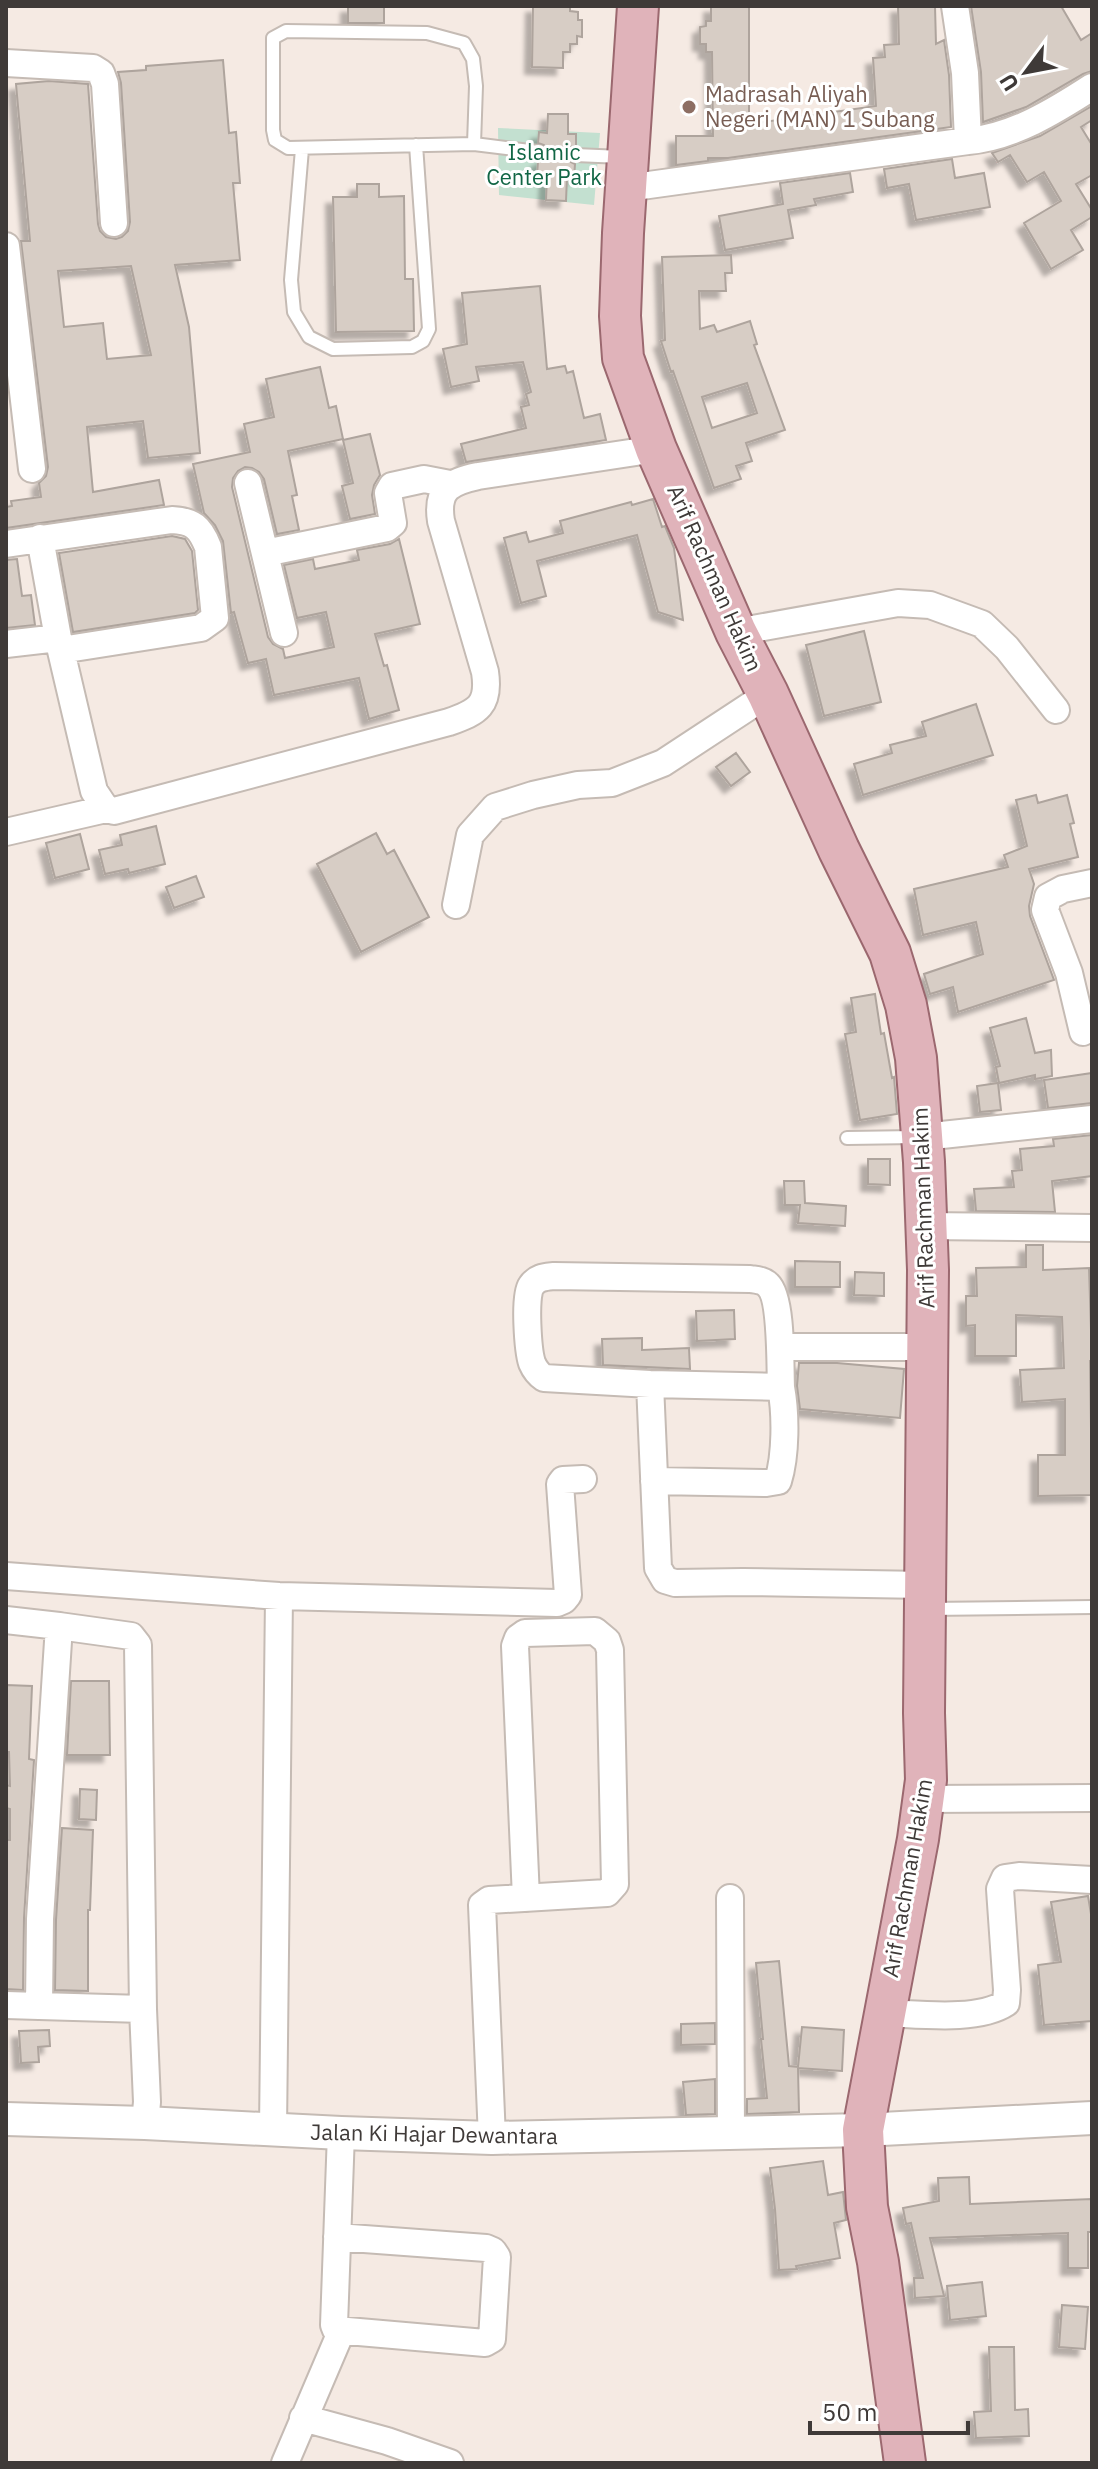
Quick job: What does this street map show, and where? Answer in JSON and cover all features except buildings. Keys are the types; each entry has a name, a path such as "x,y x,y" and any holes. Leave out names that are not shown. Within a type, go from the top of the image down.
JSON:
{"main road":[{"name":"Arif Rachman Hakim","path":"638,6 620,316 623,358 656,449 736,632 890,953 916,1058 926,1226 926,1780 918,1839 863,2130 867,2207 878,2262 905,2463"}],"street":[{"path":"955,6 965,73 968,141"},
{"path":"6,63 93,68 101,73 105,84 114,223"},
{"path":"628,172 999,136 1052,112 1092,87"},
{"path":"6,246 32,469"},
{"path":"265,553 387,528 393,523 388,499 392,486 424,479 450,484 478,476 656,449"},
{"path":"248,483 284,633"},
{"path":"6,832 159,800 449,722 477,709 488,691 485,672 439,508 450,484"},
{"path":"6,544 172,520 188,521 197,528 208,547 215,618 201,628 59,644 6,644"},
{"path":"40,538 59,644 94,791 106,809"},
{"path":"736,632 898,603 930,605 982,624 1007,648 1056,710"},
{"path":"456,905 470,835 495,807 563,788 612,783 663,763 768,694"},
{"path":"1083,1032 1069,973 1045,910 1048,897 1063,889 1092,883"},
{"path":"923,1137 1092,1119"},
{"path":"926,1226 1092,1228"},
{"path":"654,1481 778,1481 782,1468 784,1404 774,1293 765,1282 750,1279 554,1276 543,1277 534,1283 528,1295 530,1353 538,1375 544,1378 781,1387"},
{"path":"780,1347 927,1347"},
{"path":"650,1384 660,1575 671,1583 743,1582 925,1597"},
{"path":"6,1576 279,1596 561,1602 568,1595 560,1484 563,1480 583,1479"},
{"path":"273,2130 279,1596"},
{"path":"6,1620 131,1636 138,1645 145,2123"},
{"path":"39,2006 41,1903 59,1626"},
{"path":"492,2138 482,1905 487,1901 607,1893 615,1884 610,1650 607,1641 595,1631 525,1633 518,1638 515,1646 526,1898"},
{"path":"923,1799 1092,1798"},
{"path":"884,2013 977,2013 997,2009 1006,2003 1007,1990 1000,1889 1005,1878 1092,1880"},
{"path":"730,1898 731,2134"},
{"path":"6,2005 143,2009"},
{"name":"Jalan Ki Hajar Dewantara","path":"6,2119 492,2138 863,2130 1092,2118"},
{"path":"337,2237 493,2251 497,2257 492,2339 485,2343 336,2330 334,2325 337,2237 341,2133"},
{"path":"285,2463 341,2332"},
{"path":"303,2418 387,2441 450,2463"}],"lane":[{"path":"474,144 476,86 473,59 464,43 427,33 286,31 273,38 273,130 275,140 288,148 474,144 538,152"},
{"path":"302,149 291,280 294,312 309,337 333,349 412,347 423,341 429,329 416,145"},
{"path":"575,155 628,172"},
{"path":"847,1138 923,1137"},
{"path":"925,1597 1092,1607"}],"green space":[{"name":"Islamic Center Park","path":"498,128 600,133 594,205 499,195"}],"place":[{"name":"Madrasah Aliyah Negeri (MAN) 1 Subang","path":"689,107"}]}
